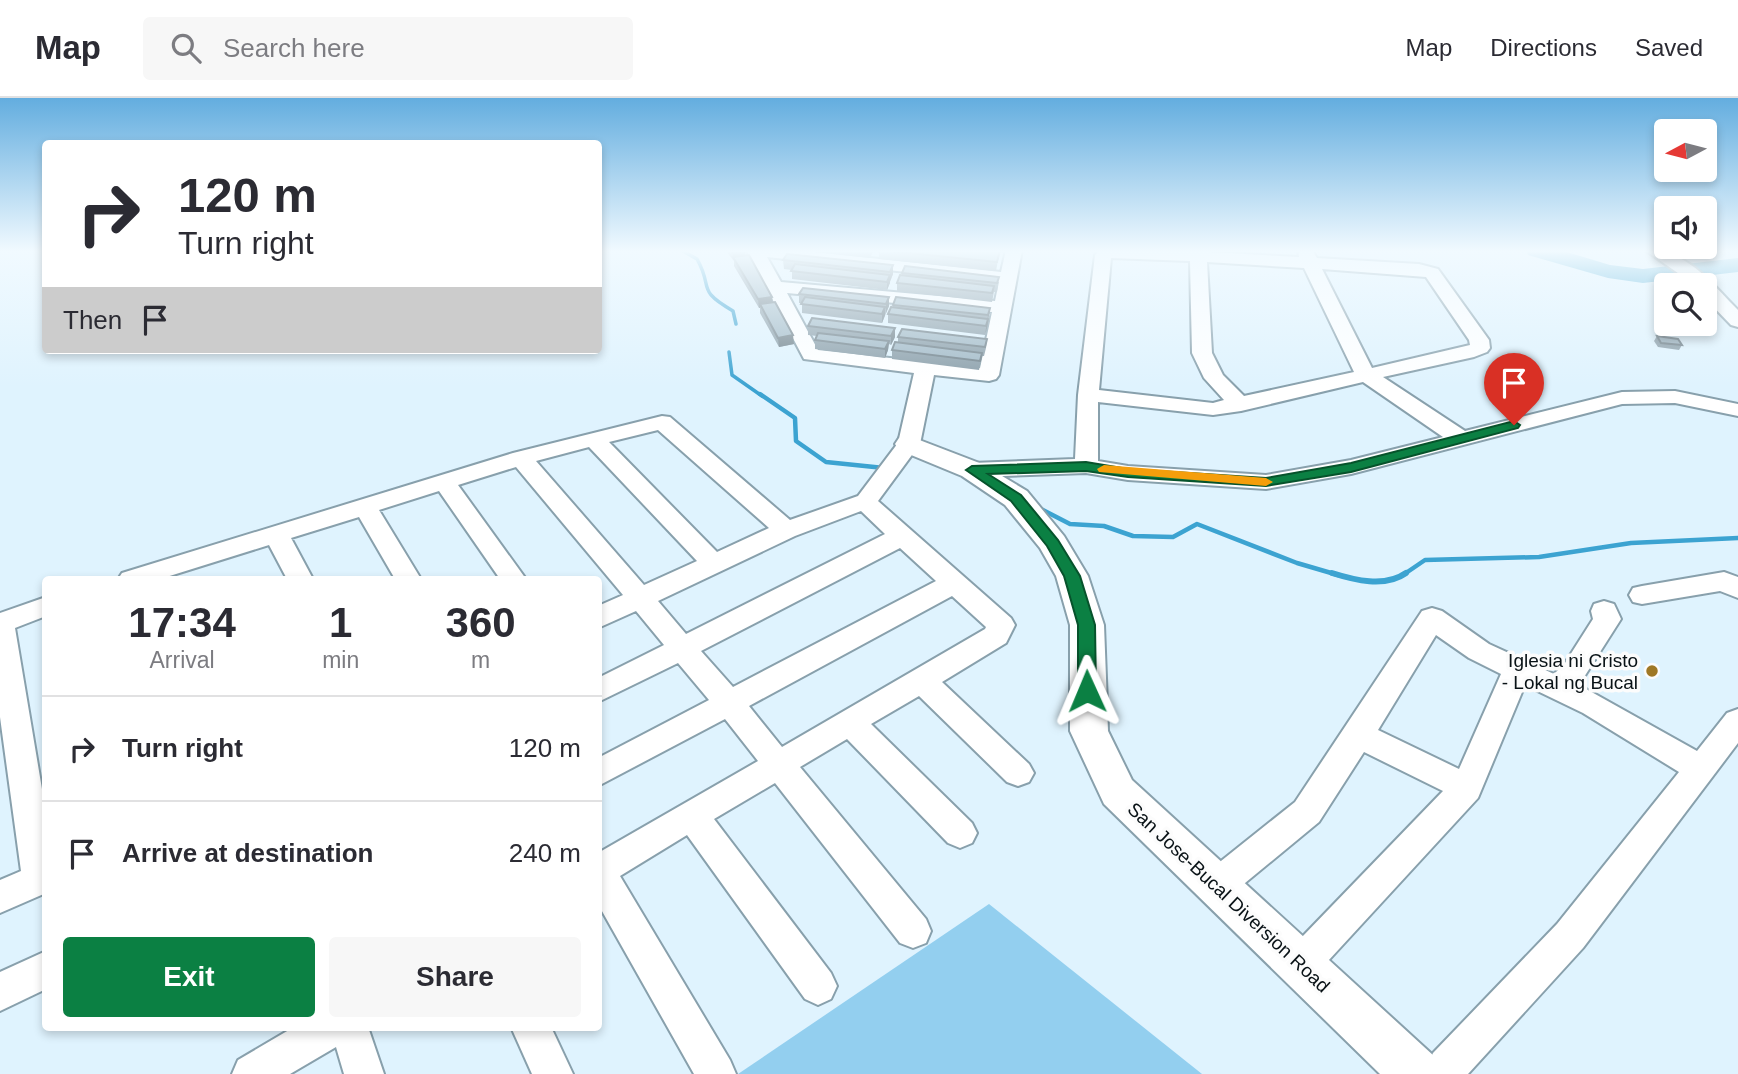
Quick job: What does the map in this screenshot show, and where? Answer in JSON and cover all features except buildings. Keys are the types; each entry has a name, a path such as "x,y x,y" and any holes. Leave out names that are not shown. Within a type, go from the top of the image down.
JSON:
{"main road":[{"name":"San Jose-Bucal Diversion Road","path":"904,452 972,470 1016,498 1053,543 1072,576 1087,625 1089,732 1118,792 1432,1070"}],"street":[{"path":"779,296 811,355 989,375 989,342 1006,296"},
{"path":"872,296 1004,307"},
{"path":"1086,466 1088,395 1099,296"},
{"path":"1200,296 1202,354 1213,378 1241,405"},
{"path":"1327,296 1366,374 1460,438"},
{"path":"1088,395 1213,409 1241,405 1479,348 1479,340 1447,296"},
{"path":"1717,299 1738,321"},
{"path":"793,322 820,325"},
{"path":"602,869 996,636 1001,625 872,509 875,491 904,452 925,369"},
{"path":"972,470 1086,466 1128,473 1266,482 1351,467 1622,398 1675,397 1738,410"},
{"path":"151,576 185,571 276,534 521,458 662,422 786,530"},
{"path":"594,440 714,564"},
{"path":"521,458 729,703 914,931"},
{"path":"444,482 511,576"},
{"path":"602,616 875,491"},
{"path":"365,507 406,576"},
{"path":"276,534 298,576"},
{"path":"602,689 901,535"},
{"path":"1642,595 1724,581 1738,589"},
{"path":"602,771 954,583"},
{"path":"0,897 42,878 1,623 42,608"},
{"path":"1558,689 1575,671 1606,619 1604,611"},
{"path":"1233,872 1307,811 1359,735 1432,618 1479,651 1593,705 1699,768"},
{"path":"1315,949 1467,788 1517,670"},
{"path":"922,681 1018,773"},
{"path":"1432,1070 1570,936 1738,721"},
{"path":"851,723 960,833"},
{"path":"1359,735 1467,788"},
{"path":"692,816 818,986"},
{"path":"602,878 716,1074"},
{"path":"0,992 42,971"},
{"path":"252,1074 325,1031"},
{"path":"350,1031 364,1074"},
{"path":"532,1031 553,1074"}],"shaded area":[{"path":"989,904 1202,1074 738,1074"}],"waterway":[{"path":"712,296 733,311 736,324"},
{"path":"729,352 732,375 762,396"},
{"path":"760,394 795,418 796,441 826,462 884,468"},
{"path":"1037,507 1070,524 1104,526 1133,536 1173,537 1197,524 1297,563 1338,575"},
{"path":"1405,574 1425,560 1539,557 1631,543 1738,538"},
{"path":"1332,573 1360,580 1379,581 1398,578 1405,574"}],"slow traffic":[{"path":"1104,469 1266,482"}],"place":[{"name":"Iglesia ni Cristo - Lokal ng Bucal","path":"1652,671"}],"route":[{"path":"1087,691 1087,625 1072,576 1053,543 1016,498 972,470 1086,466 1128,473 1266,482 1351,467 1514,425"}]}
